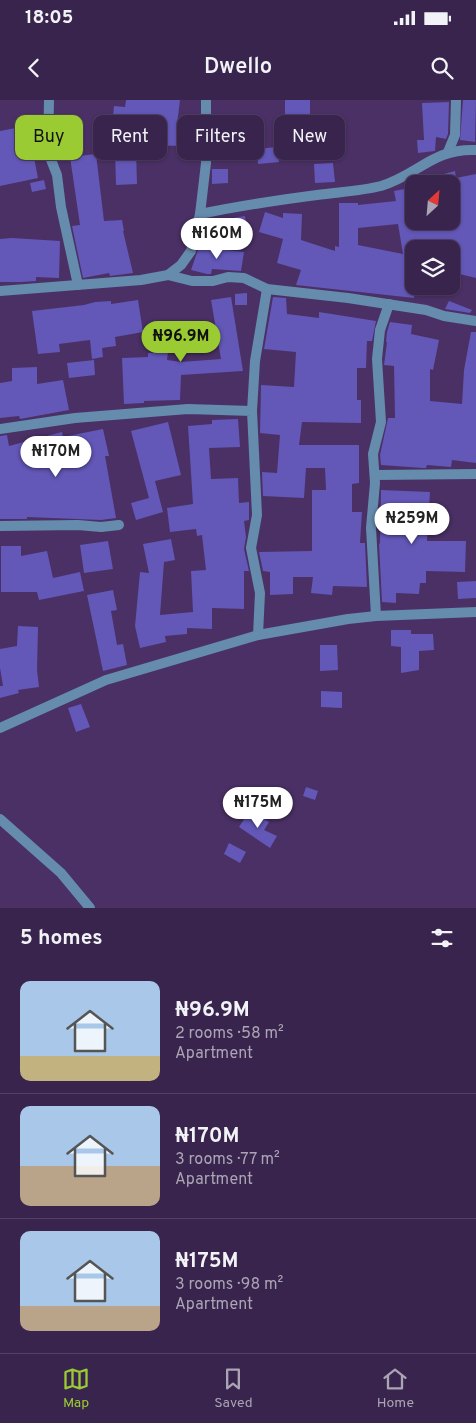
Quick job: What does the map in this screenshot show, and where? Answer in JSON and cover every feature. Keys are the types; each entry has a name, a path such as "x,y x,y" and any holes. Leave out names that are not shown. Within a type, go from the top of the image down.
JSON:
{"street":[{"path":"49,100 48,152 56,175 78,284"},
{"path":"168,275 181,265 191,251 200,214 206,163 206,100"},
{"path":"448,152 455,135 456,100"},
{"path":"200,214 251,204 381,186 402,177 438,155 448,152 476,150"},
{"path":"0,291 141,280 168,275 192,281 213,281 228,277 244,278 267,289 390,304 426,310 467,321 476,321"},
{"path":"258,635 260,593 251,548 257,515 252,411 255,361 267,289"},
{"path":"376,616 370,528 375,475 373,454 381,422 377,359 380,330 390,304"},
{"path":"0,429 75,418 188,409 252,411"},
{"path":"375,475 476,474"},
{"path":"0,526 78,525 101,527 119,524"},
{"path":"0,728 106,680 258,635 376,616 476,612"},
{"path":"0,819 62,874 90,908"}],"building":[{"path":"126,100 180,100 177,115 177,146 167,146 167,115 113,115 114,106 125,107"},
{"path":"285,100 310,100 310,115 285,115"},
{"path":"463,100 476,100 475,142 460,140"},
{"path":"449,102 448,134 446,139 436,137 435,151 418,153 417,140 424,140 422,103"},
{"path":"15,128 15,160 35,160 38,178 0,186 0,131"},
{"path":"274,147 274,160 279,160 279,162 258,164 258,160 264,160 264,148"},
{"path":"93,154 93,160 97,160 104,221 122,220 133,273 110,276 109,273 83,278 72,226 80,225 70,160 83,160 83,156"},
{"path":"115,160 136,160 137,184 116,185"},
{"path":"333,163 335,182 315,183 314,164"},
{"path":"212,169 228,169 228,183 212,184"},
{"path":"455,171 456,175 444,174"},
{"path":"476,174 476,278 460,274 460,240 405,240 405,295 414,295 414,298 296,285 301,270 277,263 283,239 259,232 265,212 283,218 283,213 302,214 301,240 335,251 335,246 339,247 339,203 358,203 358,205 396,201 394,191 405,189 405,230 460,230 460,177","holes":["398,224 403,254 358,245 358,228"]},
{"path":"44,180 46,189 32,192 30,183"},
{"path":"245,216 247,233 230,236 227,219"},
{"path":"204,229 229,236 201,240"},
{"path":"0,239 60,241 59,278 36,277 36,281 0,282"},
{"path":"199,247 244,252 241,271 212,269 211,274 207,274 191,270"},
{"path":"247,293 247,305 235,305 235,294"},
{"path":"231,297 243,371 181,375 180,400 144,401 144,403 124,404 122,358 148,357 148,353 168,352 167,360 181,362 221,359 211,300"},
{"path":"273,297 286,298 287,314 319,318 319,312 376,321 372,341 367,341 366,368 357,368 357,400 361,400 361,423 302,422 299,445 359,445 359,483 352,484 352,512 362,512 360,543 365,543 367,587 333,586 332,595 311,593 313,577 293,577 293,594 270,595 270,572 263,571 259,552 312,551 312,490 326,490 325,468 306,468 304,498 263,496 262,472 277,473 280,435 260,433 261,385 294,387 296,352 264,349"},
{"path":"138,300 143,332 115,337 116,346 102,348 103,357 92,359 90,340 59,344 60,352 38,354 32,311 95,302 111,301 111,304"},
{"path":"449,301 472,310 470,313 445,309"},
{"path":"390,322 412,325 411,334 439,340 433,370 430,369 430,401 462,404 464,370 471,332 476,332 476,463 452,460 451,467 427,465 426,468 381,465 380,455 388,418 395,418 394,366 384,365 387,332"},
{"path":"94,360 95,375 69,378 67,363"},
{"path":"37,367 37,384 63,380 69,410 20,419 19,416 0,418 0,383 12,381 12,368"},
{"path":"238,419 240,447 209,448 211,479 238,478 239,503 249,502 249,520 244,521 246,537 244,549 249,571 244,571 244,609 212,608 212,629 187,628 187,634 165,636 166,642 140,648 135,626 140,572 149,573 143,544 171,539 175,560 164,562 160,615 193,612 191,571 206,570 202,535 197,536 196,529 170,532 167,508 193,504 188,426 212,424 212,420"},
{"path":"168,422 181,475 155,481 163,512 136,520 131,503 149,498 131,431"},
{"path":"103,429 109,456 105,456 116,518 101,520 27,517 27,519 0,519 0,436 7,435 9,446 62,432 63,437"},
{"path":"381,490 430,492 427,541 466,541 465,572 426,571 426,583 420,583 419,594 396,593 396,603 382,602 379,543"},
{"path":"108,541 113,569 84,573 80,545"},
{"path":"1,546 21,546 21,556 47,551 53,578 80,572 84,591 39,600 37,592 1,592"},
{"path":"476,581 476,598 458,599 457,582"},
{"path":"113,590 117,610 111,611 117,645 123,644 127,665 103,671 87,595"},
{"path":"18,626 38,627 37,670 39,687 18,690 19,693 0,698 0,686 3,686 0,668 0,649 17,646"},
{"path":"391,630 411,630 411,634 433,634 434,650 419,651 419,670 401,673 401,647 391,646"},
{"path":"320,645 337,645 338,670 320,671"},
{"path":"321,691 342,692 342,708 321,707"},
{"path":"81,704 90,727 76,732 68,708"},
{"path":"306,787 318,791 315,800 303,796"},
{"path":"250,810 269,822 264,830 277,836 270,848 239,827"},
{"path":"229,843 246,852 240,863 224,854"}]}
